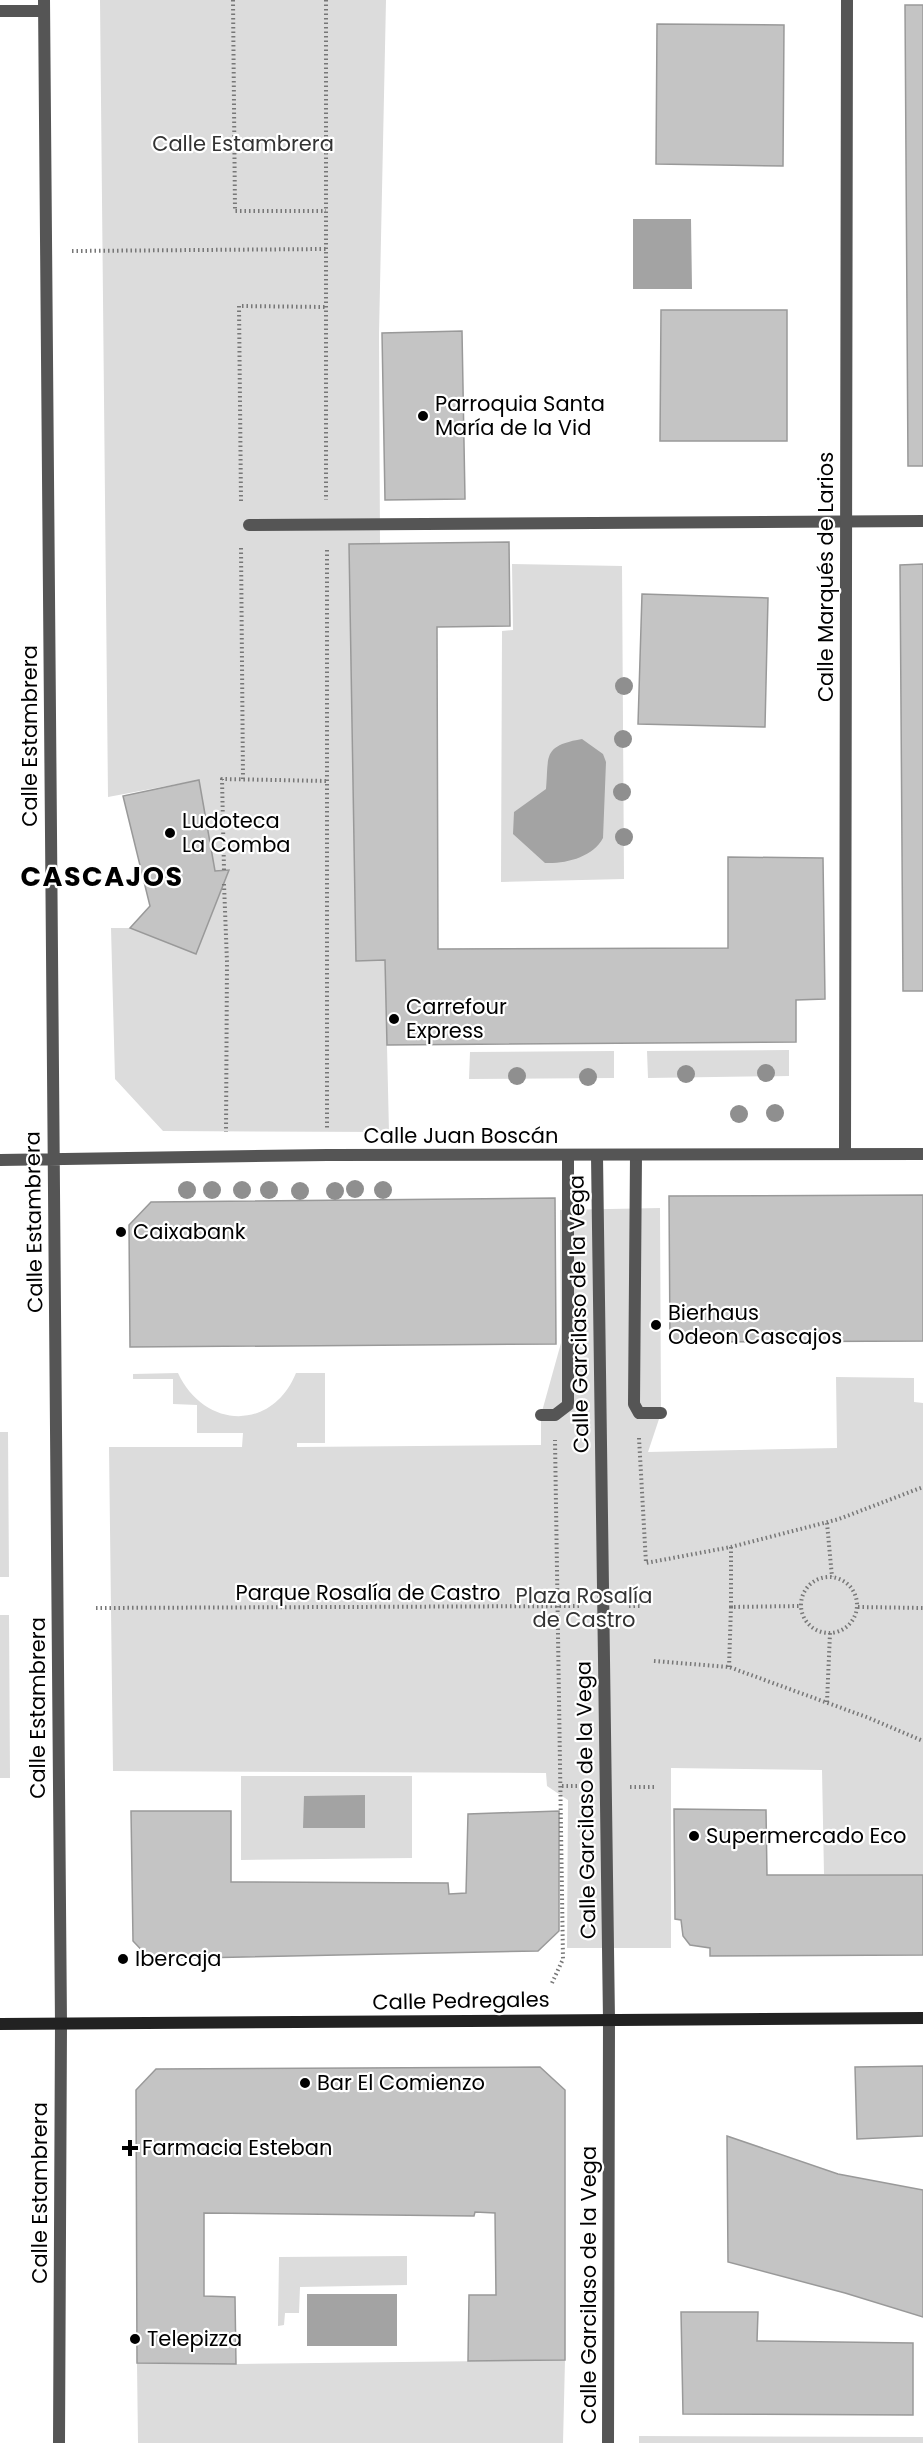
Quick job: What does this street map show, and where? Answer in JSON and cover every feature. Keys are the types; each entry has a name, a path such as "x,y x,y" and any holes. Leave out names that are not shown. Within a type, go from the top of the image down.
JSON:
{"main road":[{"name":"Calle Pedregales","path":"0,2024 923,2018"}],"street":[{"name":"Calle Marqués de Larios","path":"845,1154 847,0"},
{"path":"0,11 44,6"},
{"name":"Calle Estambrera","path":"44,6 61,2024 59,2443"},
{"path":"245,525 923,521"},
{"name":"Calle Juan Boscán","path":"0,1160 327,1155 923,1154"},
{"name":"Calle Garcilaso de la Vega","path":"541,1415 555,1415 568,1405 568,1155"},
{"path":"636,1155 634,1404 639,1413 661,1413"},
{"name":"Calle Garcilaso de la Vega","path":"597,1156 609,2020 608,2443"}],"path":[{"path":"233,0 235,211 326,211"},
{"path":"326,0 327,1155"},
{"path":"45,252 326,249"},
{"path":"243,779 245,525 239,306 326,307"},
{"path":"224,870 222,779 327,781"},
{"path":"224,884 227,962 226,1157"},
{"path":"639,1413 646,1563 731,1547 827,1522 923,1487"},
{"path":"552,1983 563,1959 555,1415"},
{"path":"827,1522 832,1577"},
{"path":"729,1667 731,1547"},
{"path":"832,1577 846,1582 853,1589 858,1607 850,1625 843,1630 830,1633 816,1630 808,1625 800,1606 804,1591 810,1584 818,1578 832,1577"},
{"name":"Parque Rosalía de Castro","path":"96,1608 640,1606"},
{"path":"730,1606 800,1606"},
{"path":"858,1607 923,1608"},
{"path":"826,1702 830,1633"},
{"path":"654,1660 729,1667 826,1702 923,1741"}],"green space":[{"name":"Calle Estambrera","path":"100,0 386,0 379,334 380,544 349,544 356,961 385,960 389,1132 163,1131 115,1079 111,928 130,928 196,954 229,871 215,871 199,780 108,797"},
{"path":"512,564 622,566 624,879 501,882 502,631 513,630"},
{"path":"789,1050 789,1076 648,1078 647,1051"},
{"path":"614,1051 614,1078 469,1079 470,1052"},
{"name":"Plaza Rosalía de Castro","path":"660,1208 661,1413 648,1452 837,1448 836,1377 914,1378 914,1402 923,1403 923,1875 824,1874 822,1770 671,1768 671,1948 567,1948 568,1800 547,1786 546,1773 113,1771 109,1447 242,1447 243,1433 197,1433 197,1405 173,1404 173,1379 133,1379 133,1374 178,1373 190,1391 204,1405 220,1413 238,1416 255,1414 271,1406 285,1392 296,1373 325,1373 325,1443 297,1443 297,1447 541,1445 541,1415 561,1343 560,1210"},
{"path":"0,1432 8,1432 9,1577 0,1577"},
{"path":"0,1615 9,1615 10,1778 0,1778"},
{"path":"241,1776 412,1776 412,1858 241,1860"},
{"path":"407,2256 407,2285 300,2287 299,2313 285,2313 284,2325 278,2326 279,2257"},
{"path":"565,2360 563,2443 138,2443 137,2363"},
{"path":"639,2436 923,2437 923,2443 639,2443"}],"shaded area":[{"path":"633,219 691,219 692,289 633,289"},
{"path":"582,739 603,754 606,762 603,838 586,855 570,861 545,863 513,834 514,812 546,789 548,761 554,749"},
{"path":"365,1795 365,1828 303,1828 304,1796"},
{"path":"307,2294 397,2294 397,2346 307,2346"}],"building":[{"path":"905,5 923,5 923,466 908,466"},
{"path":"657,24 784,25 783,166 656,164"},
{"path":"661,310 787,310 787,441 660,441"},
{"name":"Parroquia Santa María de la Vid","path":"462,331 465,499 385,500 382,333"},
{"path":"509,542 510,626 437,627 438,949 728,948 728,857 823,858 825,999 796,1000 796,1042 387,1045 385,960 356,961 349,544"},
{"path":"923,564 923,991 903,991 900,565"},
{"path":"642,594 768,598 765,727 638,724"},
{"name":"Ludoteca La Comba","path":"199,780 215,871 229,870 196,954 130,928 150,906 123,796"},
{"path":"923,1195 923,1341 670,1342 669,1196"},
{"path":"555,1198 556,1344 130,1347 129,1225 151,1202"},
{"path":"674,1809 766,1810 767,1875 923,1875 923,1955 710,1956 710,1948 690,1945 683,1936 681,1920 675,1919"},
{"path":"131,1811 231,1811 231,1882 448,1883 449,1894 466,1893 468,1814 559,1811 559,1931 538,1951 150,1959 133,1941"},
{"path":"923,2066 923,2136 857,2139 855,2067"},
{"path":"540,2067 565,2090 565,2360 468,2361 469,2295 496,2295 495,2213 475,2212 474,2216 204,2213 204,2296 235,2297 236,2364 137,2363 136,2090 156,2069"},
{"path":"727,2136 838,2174 923,2190 923,2317 845,2293 728,2262"},
{"path":"681,2312 758,2312 757,2341 913,2343 913,2415 683,2414"}],"place":[{"name":"Parroquia Santa María de la Vid","path":"423,416"},
{"name":"Ludoteca La Comba","path":"170,833"},
{"name":"Carrefour Express","path":"394,1019"},
{"name":"Caixabank","path":"121,1232"},
{"name":"Bierhaus Odeon Cascajos","path":"656,1325"},
{"name":"Supermercado Eco","path":"694,1836"},
{"name":"Ibercaja","path":"123,1959"},
{"name":"Bar El Comienzo","path":"305,2083"},
{"name":"Farmacia Esteban","path":"130,2148"},
{"name":"Telepizza","path":"135,2339"}],"district":[{"name":"CASCAJOS","path":"102,877"}]}
